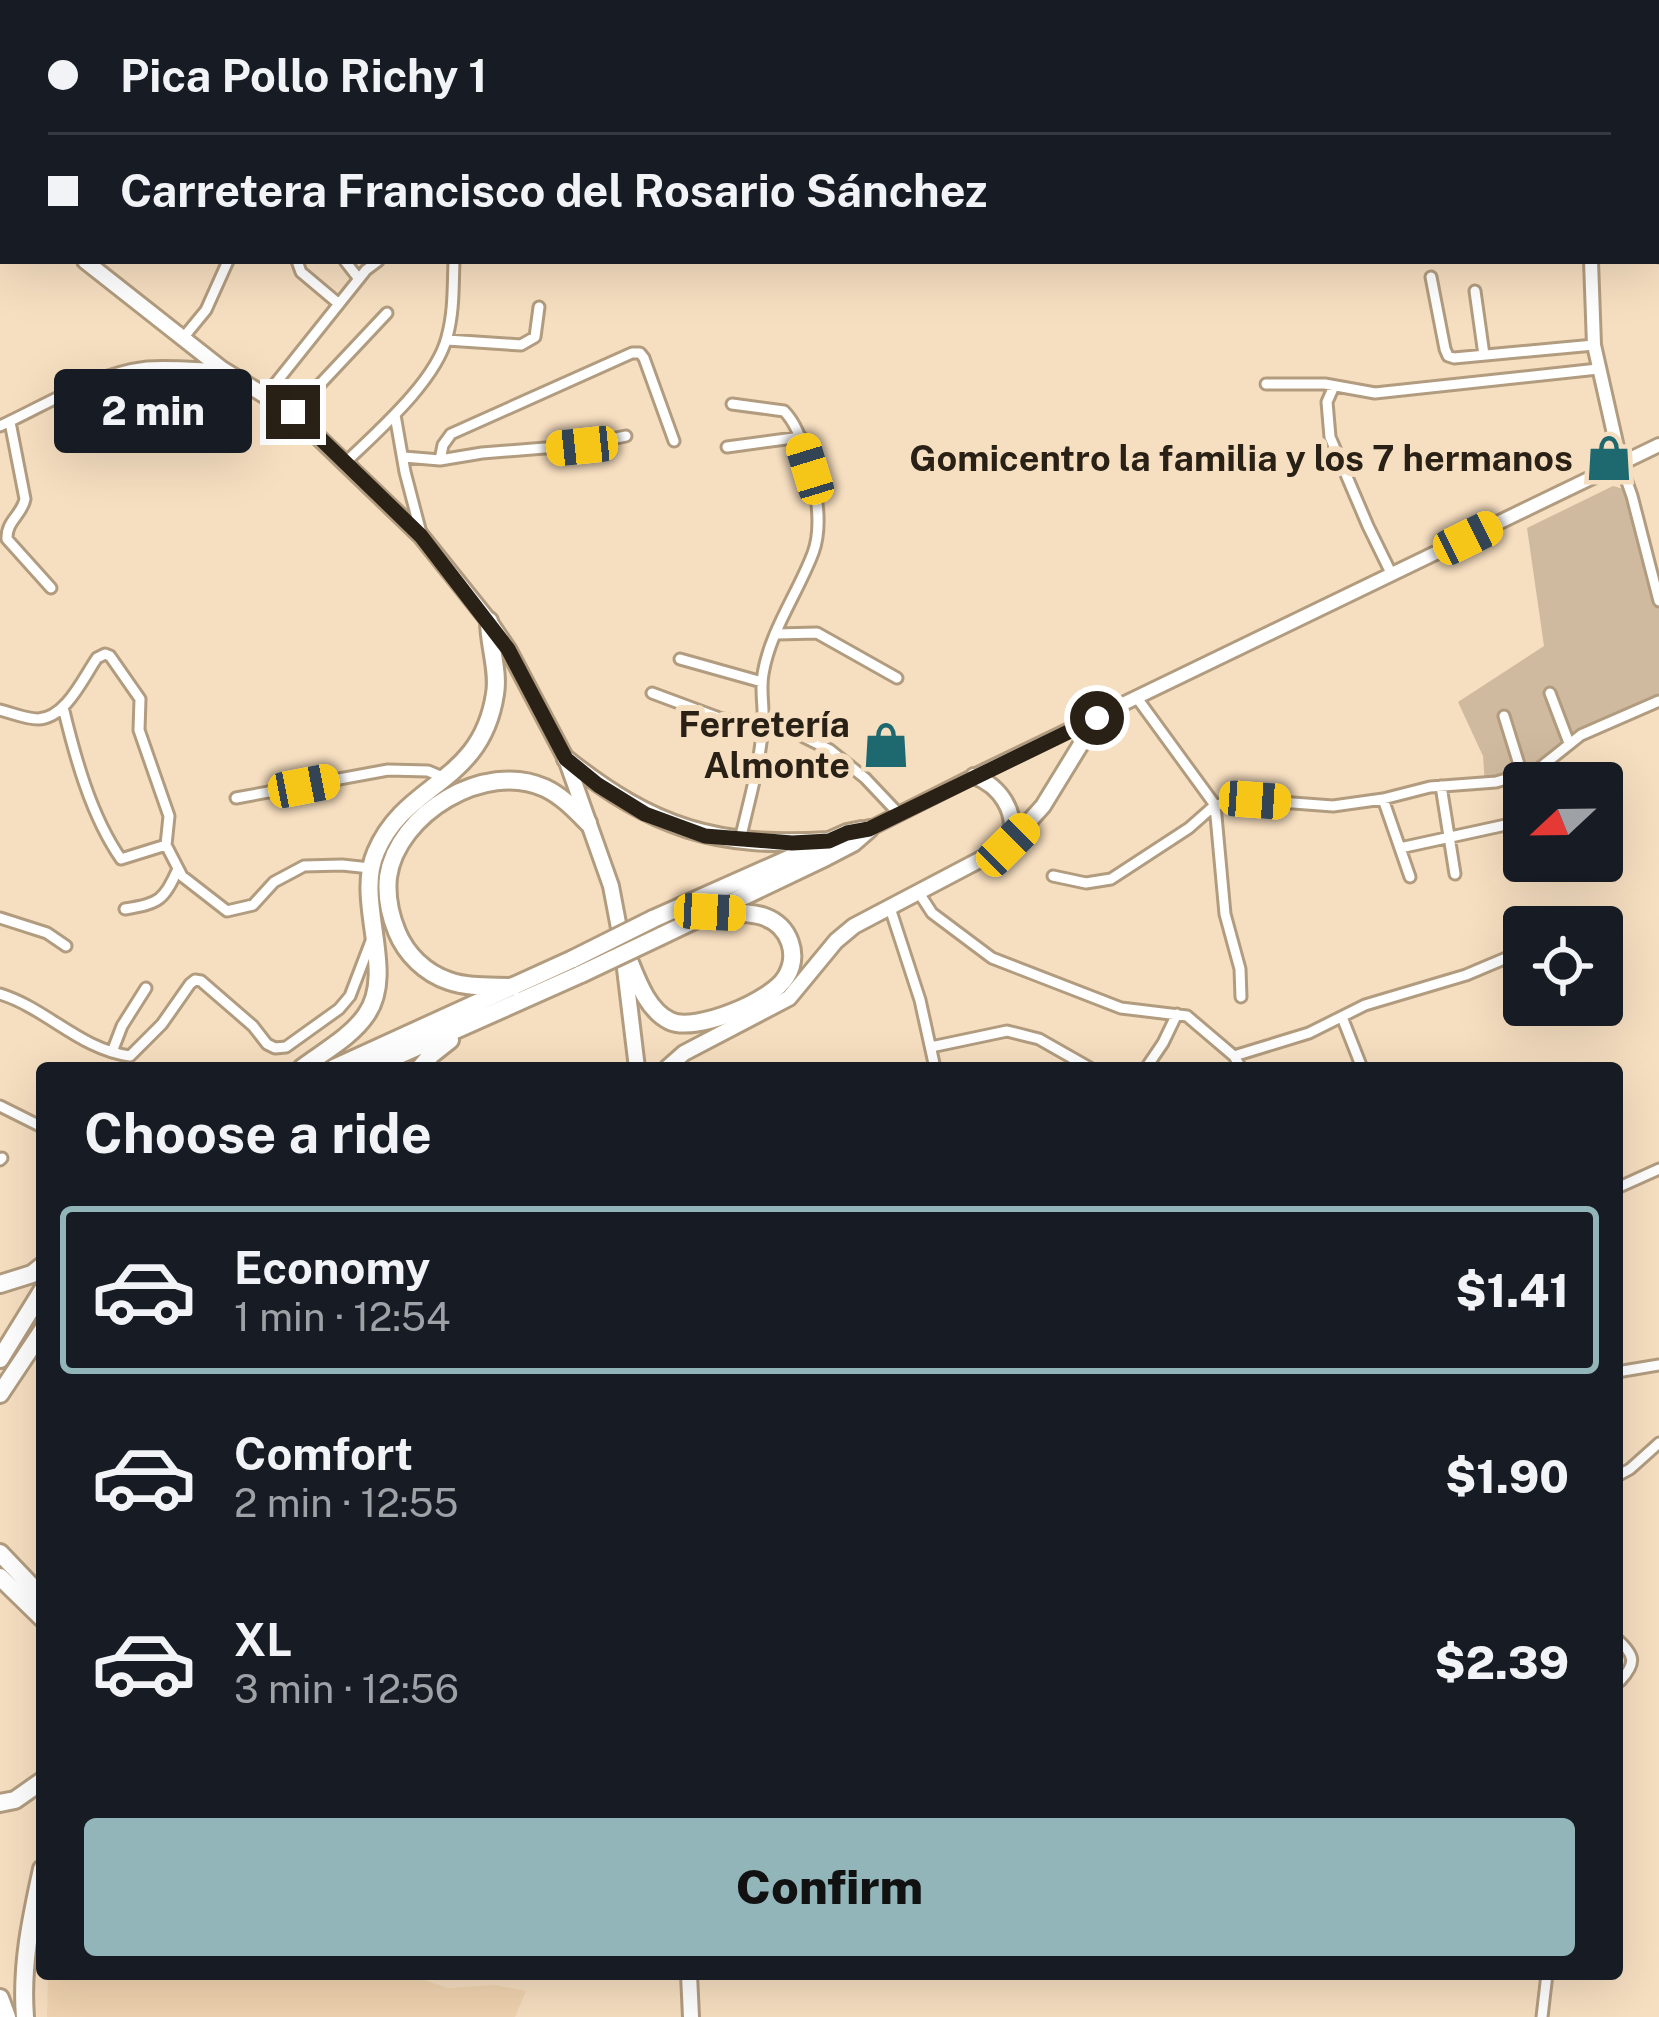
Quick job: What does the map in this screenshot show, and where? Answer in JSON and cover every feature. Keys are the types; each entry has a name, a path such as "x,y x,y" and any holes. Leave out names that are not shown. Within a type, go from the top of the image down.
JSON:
{"highway":[{"path":"310,1062 355,1029 372,1005 376,972 370,868 383,836 400,814 447,779 480,743 491,716 496,682 489,621"},
{"path":"566,759 645,814 705,836 829,841"},
{"path":"513,987 447,981 415,960 400,941 388,898 388,874 400,845 433,809 458,792 498,779 544,788 588,823"},
{"path":"426,1062 445,1043 577,966 829,841 869,829"},
{"path":"657,927 710,912 853,843 869,829"},
{"path":"622,944 648,1001 658,1012 685,1024 716,1019 776,988 787,976 792,957 784,929 761,915 710,912"},
{"path":"347,1062 513,987 577,966"},
{"path":"383,1062 502,1008"},
{"path":"0,1285 36,1271"},
{"path":"0,1394 36,1304"},
{"path":"0,1405 8,1365 36,1337"},
{"path":"0,1553 36,1591"},
{"path":"0,1577 36,1612"},
{"path":"0,1803 15,1801 36,1785"},
{"path":"25,2017 23,1972 36,1897"},
{"path":"0,1998 7,2017"}],"main road":[{"path":"89,264 222,369 293,412 421,536 489,621 566,759 611,886 636,1062"},
{"path":"1591,264 1594,345 1621,465"},
{"path":"869,829 1659,445"},
{"path":"674,1062 789,998 836,940 854,926 1008,845 1043,806 1097,718"},
{"path":"974,776 996,789 1007,806 1013,822 1008,845"},
{"path":"689,1980 692,2017"}],"street":[{"path":"183,338 206,310 227,264"},
{"path":"298,264 301,272 339,304"},
{"path":"347,264 359,279"},
{"path":"267,394 374,264"},
{"path":"346,462 395,416 436,364 447,340 454,264"},
{"path":"1431,277 1448,356 1594,345"},
{"path":"1474,291 1484,355"},
{"path":"447,340 521,345 535,337 539,307"},
{"path":"293,412 387,314"},
{"path":"440,460 452,434 632,353 644,358 674,441"},
{"path":"51,588 8,544 9,524 26,499 5,424 122,372 149,367 222,369"},
{"path":"1266,384 1376,393 1598,369"},
{"path":"1334,386 1327,402 1330,437 1392,575"},
{"path":"732,404 789,415 810,469 817,535 763,670 757,768 740,840"},
{"path":"395,416 421,536"},
{"path":"404,457 440,460 582,446 626,436"},
{"path":"727,447 801,437"},
{"path":"1621,465 1659,601"},
{"path":"777,634 817,633 897,678"},
{"path":"0,710 36,719 48,716 63,707 97,658 110,656 140,699 139,730 169,816 166,845 182,876 227,911 253,905 274,882 304,866 370,868"},
{"path":"680,659 762,682"},
{"path":"652,693 722,719 788,729 830,749 898,814"},
{"path":"1550,693 1569,743"},
{"path":"1137,698 1215,805 1225,914 1240,969 1240,997"},
{"path":"1553,762 1569,743 1659,701"},
{"path":"63,707 97,810 121,859 166,845"},
{"path":"1504,716 1518,762"},
{"path":"236,798 388,770 428,771 447,779"},
{"path":"1053,876 1086,883 1111,879 1190,828 1215,805 1255,800 1333,806 1503,780"},
{"path":"1442,786 1455,874"},
{"path":"1383,799 1411,877"},
{"path":"1400,848 1503,826"},
{"path":"125,909 159,901 178,868"},
{"path":"920,893 932,913 992,958 1121,1008 1194,1020 1238,1062"},
{"path":"890,908 920,1000 934,1062"},
{"path":"0,918 46,933 66,946"},
{"path":"0,994 88,1042 130,1056 195,980 201,981 253,1026 266,1044 286,1047 350,997 374,930"},
{"path":"1234,1056 1309,1033 1365,1005 1503,959"},
{"path":"112,1052 146,988"},
{"path":"1150,1062 1177,1014"},
{"path":"1342,1017 1360,1062"},
{"path":"931,1047 995,1031 1017,1032 1079,1062"},
{"path":"0,1106 36,1124"},
{"path":"1623,1185 1659,1168"},
{"path":"1623,1371 1659,1365"},
{"path":"1623,1473 1659,1443"},
{"path":"1623,1644 1632,1659 1631,1670 1623,1678"},
{"path":"1543,2017 1546,1980"}],"shaded area":[{"path":"1613,486 1627,490 1659,601 1659,701 1581,735 1549,762 1503,762 1503,778 1485,783 1483,756 1458,702 1544,646 1527,528"},
{"path":"48,1980 424,1980 448,1988 495,1985 526,1991 515,2017 47,2017"}],"place":[{"name":"Gomicentro la familia y los 7 hermanos","path":"1609,458"},
{"name":"Ferretería Almonte","path":"886,745"}],"route":[{"path":"293,412 421,536 489,621 566,759 621,800 673,826 734,840 829,841 869,829 1097,718"}]}
